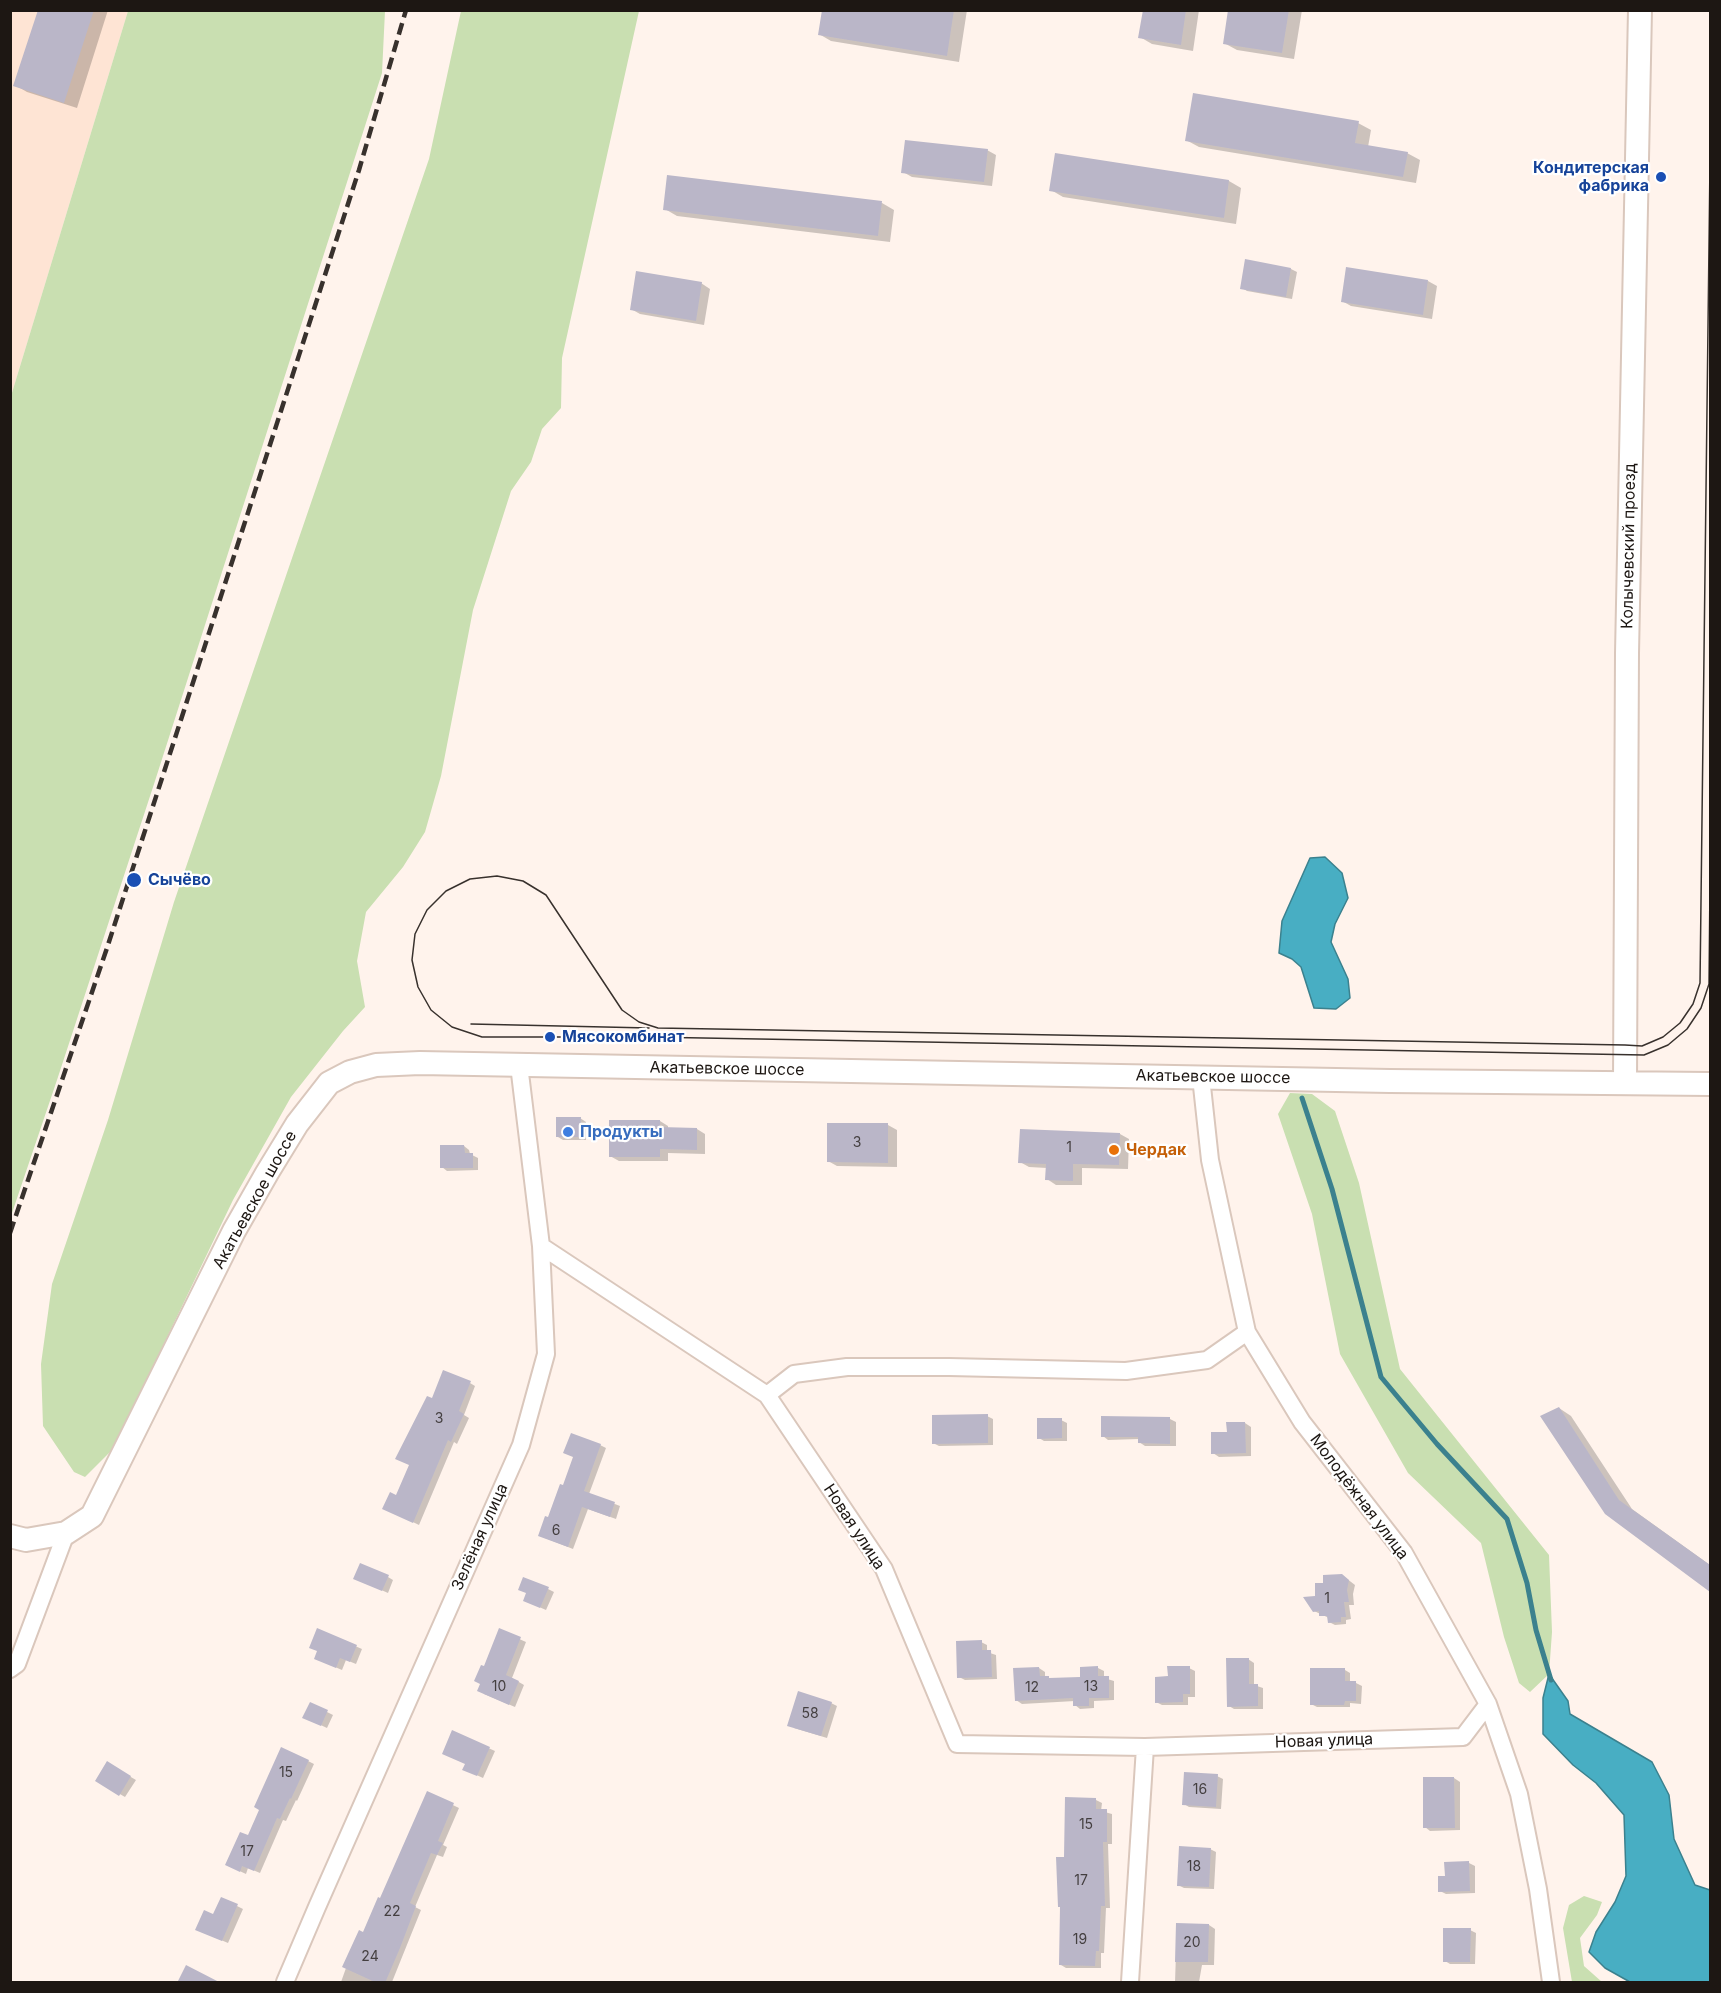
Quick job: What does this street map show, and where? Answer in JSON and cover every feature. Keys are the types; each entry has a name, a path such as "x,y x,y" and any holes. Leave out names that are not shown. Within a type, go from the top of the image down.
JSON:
{"main road":[{"name":"Колычевский проезд","path":"1625,1082 1627,653 1640,10"},
{"name":"Акатьевское шоссе","path":"10,1536 26,1540 66,1533 93,1516 234,1231 297,1124 329,1083 350,1072 376,1065 420,1063 1390,1081 1710,1084"}],"street":[{"name":"Зелёная улица","path":"285,1983 520,1445 546,1354 541,1246 519,1065"},
{"name":"Молодёжная улица","path":"1201,1077 1210,1160 1247,1332 1302,1422 1404,1553 1488,1704 1519,1794 1538,1889 1551,1983"},
{"name":"Новая улица","path":"541,1246 767,1395 884,1569 957,1744 1145,1747 1463,1737 1488,1704"},
{"path":"767,1395 794,1374 847,1367 1126,1371 1207,1360 1247,1332"},
{"path":"10,1669 17,1664 66,1533"},
{"path":"1130,1983 1145,1747"}],"shaded area":[{"path":"11,11 128,11 11,396"}],"green space":[{"path":"128,11 385,11 382,73 154,784 11,1216 11,396"},
{"path":"461,11 639,11 562,358 561,408 542,429 531,462 511,491 473,610 441,776 425,832 403,867 366,912 357,961 365,1007 291,1097 233,1200 114,1448 85,1477 74,1472 43,1426 41,1364 52,1284 108,1120 174,902 429,159"},
{"path":"1290,1093 1312,1094 1335,1111 1359,1183 1400,1369 1549,1555 1552,1632 1549,1674 1530,1692 1519,1683 1504,1637 1481,1543 1408,1473 1340,1354 1312,1214 1278,1114"},
{"path":"1584,1896 1602,1902 1597,1915 1580,1938 1584,1966 1602,1982 1572,1982 1563,1928 1569,1905"}],"water":[{"path":"1325,857 1342,873 1348,898 1335,924 1331,942 1348,979 1350,998 1336,1009 1314,1008 1301,967 1292,959 1279,953 1282,921 1310,858"},
{"path":"1549,1674 1568,1701 1570,1714 1652,1762 1669,1795 1674,1839 1695,1885 1710,1890 1710,1982 1630,1982 1605,1968 1589,1952 1596,1932 1615,1902 1626,1876 1624,1815 1596,1783 1573,1765 1543,1734 1543,1698"}],"building":[{"path":"38,10 94,10 64,103 13,86"},
{"path":"822,10 954,10 947,56 818,35"},
{"path":"1143,10 1186,10 1181,45 1138,38"},
{"path":"1228,10 1289,10 1282,53 1223,44"},
{"path":"1193,93 1359,121 1355,143 1408,152 1403,177 1185,141"},
{"path":"905,140 988,149 984,182 901,173"},
{"path":"1055,153 1229,180 1224,218 1049,191"},
{"path":"667,175 882,201 878,236 663,210"},
{"path":"1245,259 1291,268 1286,297 1240,289"},
{"path":"1346,267 1428,280 1423,315 1341,302"},
{"path":"636,271 702,282 696,321 630,310"},
{"name":"Продукты","path":"556,1117 581,1117 580,1137 556,1137"},
{"path":"609,1120 660,1120 660,1127 697,1128 697,1150 660,1149 660,1157 609,1157"},
{"path":"827,1123 888,1123 888,1163 827,1162"},
{"path":"1020,1129 1120,1133 1119,1165 1073,1164 1073,1181 1045,1180 1046,1164 1018,1163"},
{"path":"440,1145 464,1145 465,1153 473,1153 473,1168 440,1168"},
{"path":"443,1370 471,1381 459,1411 464,1414 451,1442 448,1440 413,1523 382,1509 390,1492 396,1495 409,1465 395,1459 427,1396 432,1398"},
{"path":"1559,1407 1619,1500 1710,1565 1710,1592 1605,1514 1540,1416"},
{"path":"988,1414 988,1443 932,1444 932,1415"},
{"path":"1101,1416 1170,1417 1170,1444 1138,1443 1138,1437 1101,1437"},
{"path":"1037,1418 1062,1418 1062,1438 1037,1439"},
{"path":"1226,1422 1245,1422 1246,1453 1211,1454 1211,1432 1227,1432"},
{"path":"571,1433 601,1444 584,1491 615,1502 610,1517 582,1507 568,1547 538,1536 545,1516 548,1517 560,1484 563,1485 573,1457 563,1453"},
{"path":"360,1563 389,1575 382,1591 353,1579"},
{"path":"1342,1574 1349,1580 1347,1590 1349,1602 1344,1602 1346,1617 1341,1617 1341,1622 1328,1623 1327,1616 1319,1616 1319,1611 1313,1612 1303,1597 1315,1596 1315,1583 1323,1583 1323,1575"},
{"path":"523,1577 549,1587 540,1608 523,1601 526,1593 518,1590"},
{"path":"317,1628 357,1645 350,1662 340,1658 336,1668 314,1659 317,1651 309,1648"},
{"path":"499,1628 521,1637 506,1675 519,1681 509,1705 477,1691 480,1684 474,1681 481,1665 484,1666"},
{"path":"982,1640 982,1650 991,1650 992,1677 957,1678 956,1641"},
{"path":"1226,1658 1249,1658 1249,1684 1258,1684 1258,1706 1227,1707"},
{"path":"1098,1666 1098,1676 1109,1676 1109,1698 1089,1698 1089,1706 1073,1706 1073,1698 1015,1701 1013,1668 1039,1667 1040,1676 1049,1676 1049,1678 1080,1677 1080,1667"},
{"path":"1167,1666 1190,1666 1190,1694 1183,1694 1183,1702 1155,1703 1155,1677 1168,1676"},
{"path":"1310,1668 1345,1668 1345,1681 1356,1681 1356,1701 1345,1701 1344,1705 1310,1705"},
{"path":"798,1691 832,1702 821,1736 787,1726"},
{"path":"310,1702 328,1710 321,1726 302,1718"},
{"path":"452,1730 490,1747 477,1776 462,1770 465,1764 442,1754"},
{"path":"281,1747 309,1760 280,1819 277,1818 254,1871 242,1866 240,1872 225,1865 240,1832 248,1835 259,1810 254,1807"},
{"path":"107,1761 131,1776 119,1796 95,1781"},
{"path":"1184,1772 1218,1774 1216,1807 1182,1805"},
{"path":"1423,1777 1454,1777 1455,1828 1423,1828"},
{"path":"427,1791 454,1803 438,1841 443,1843 437,1855 431,1853 410,1903 416,1906 400,1948 385,1983 377,1983 342,1967 359,1930 363,1932 378,1897 380,1898"},
{"path":"1065,1797 1096,1798 1096,1809 1107,1809 1107,1842 1103,1842 1105,1906 1101,1906 1099,1951 1096,1951 1095,1966 1059,1965 1060,1907 1058,1907 1056,1857 1064,1857"},
{"path":"1179,1846 1211,1848 1209,1887 1177,1886"},
{"path":"1469,1861 1470,1891 1438,1892 1438,1876 1445,1876 1444,1862"},
{"path":"221,1897 238,1904 222,1941 195,1930 204,1910 213,1914"},
{"path":"1176,1923 1209,1924 1208,1962 1175,1962"},
{"path":"1443,1928 1471,1928 1470,1962 1443,1962"},
{"path":"186,1965 221,1983 177,1983"}],"waterway":[{"path":"1302,1098 1332,1189 1381,1377 1437,1444 1507,1519 1527,1583 1536,1630 1551,1680"}],"tram line":[{"path":"1710,162 1700,983 1693,1004 1680,1023 1663,1037 1642,1046 658,1028 639,1022 622,1010 546,895 523,881 497,876 470,879 446,891 427,910 415,934 412,960 418,987 431,1010 452,1027 482,1037 648,1037 1644,1055 1668,1045 1687,1029 1701,1008 1709,984 1710,882"},
{"path":"471,1024 649,1028"}],"railway":[{"path":"10,1233 107,948 359,170 406,10"}],"place":[{"name":"Кондитерская фабрика","path":"1661,177"},
{"name":"Сычёво","path":"134,880"},
{"name":"Мясокомбинат","path":"550,1037"},
{"name":"Продукты","path":"568,1132"},
{"name":"Чердак","path":"1114,1150"}]}
